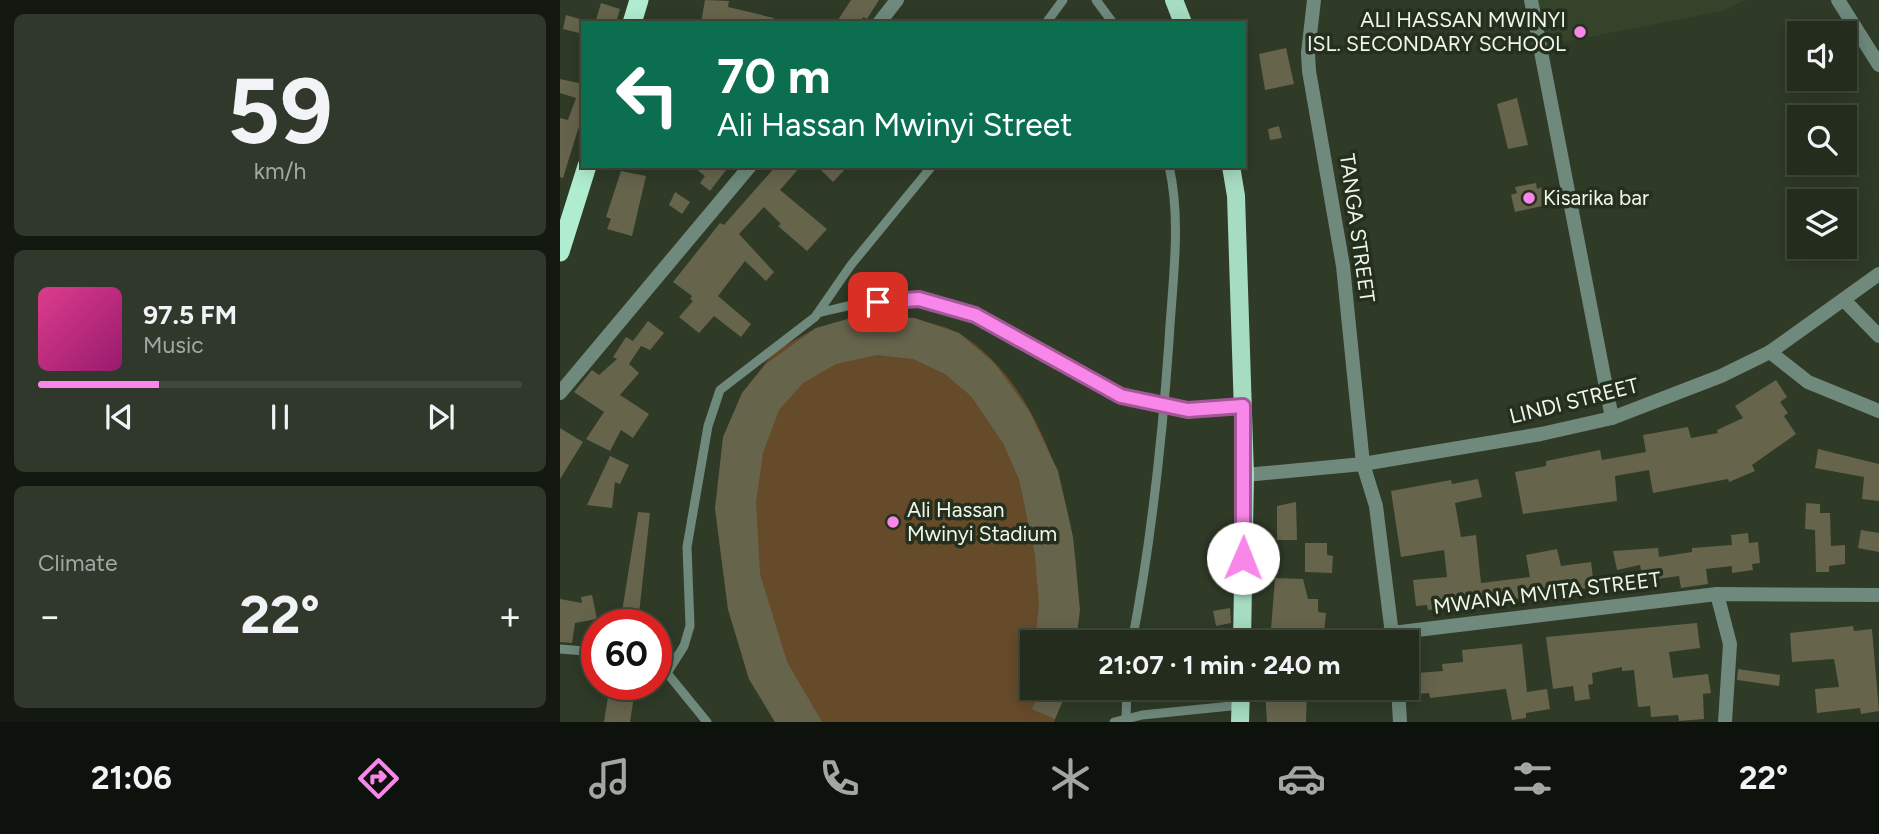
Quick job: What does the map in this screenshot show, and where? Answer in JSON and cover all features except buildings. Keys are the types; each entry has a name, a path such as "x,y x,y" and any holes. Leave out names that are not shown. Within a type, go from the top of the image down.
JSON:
{"highway":[{"path":"633,21 639,0"},
{"path":"560,252 586,168"}],"main road":[{"path":"1174,0 1182,21"},
{"path":"1231,168 1236,196 1245,475 1242,630"}],"street":[{"path":"881,21 897,0"},
{"name":"TANGA STREET","path":"1314,0 1308,53 1309,71 1343,266 1363,464"},
{"path":"1531,0 1612,418"},
{"path":"1838,0 1879,65"},
{"path":"560,393 748,168"},
{"name":"LINDI STREET","path":"1245,475 1363,464 1541,434 1612,418 1671,397 1770,352 1879,274"},
{"path":"1844,300 1879,336"},
{"path":"1770,352 1808,382 1879,411"},
{"name":"MWANA MVITA STREET","path":"1363,464 1376,506 1392,630"},
{"path":"1717,594 1730,644 1725,722"},
{"name":"MWANA MVITA STREET","path":"1419,634 1717,594 1879,594"},
{"path":"1399,700 1400,722"}],"lane":[{"path":"1047,21 1063,0"},
{"path":"1096,0 1112,21"},
{"path":"672,665 684,646 690,626 687,547 708,426 720,390 818,313 851,265 930,168"},
{"path":"1134,630 1166,407 1174,222 1174,188 1169,168"},
{"path":"818,313 858,303 919,299 975,315 1121,396 1166,407 1209,410 1243,406"},
{"path":"560,649 581,651"},
{"path":"672,679 707,722"},
{"path":"1126,718 1127,700"},
{"path":"1114,722 1126,718 1241,705"}],"shaded area":[{"name":"ALI HASSAN MWINYI ISL. SECONDARY SCHOOL","path":"1538,0 1746,0 1723,11 1548,45"},
{"name":"Ali Hassan Mwinyi Stadium","path":"914,318 943,327 960,334 992,359 1018,392 1040,430 1057,472 1075,560 1077,630 1020,630 1020,700 1063,700 1054,722 775,722 749,679 728,609 715,508 742,393 775,351 816,328"}],"place":[{"name":"ALI HASSAN MWINYI ISL. SECONDARY SCHOOL","path":"1580,32"},
{"name":"Kisarika bar","path":"1529,198"},
{"name":"Ali Hassan Mwinyi Stadium","path":"893,522"}],"route":[{"path":"878,302 919,299 975,315 1002,327 1057,362 1121,396 1188,410 1243,406 1243,558"}]}
